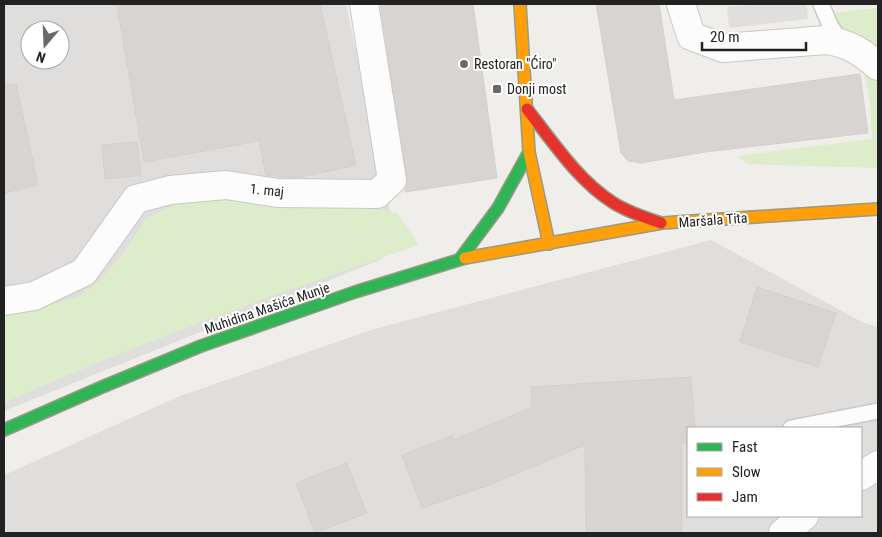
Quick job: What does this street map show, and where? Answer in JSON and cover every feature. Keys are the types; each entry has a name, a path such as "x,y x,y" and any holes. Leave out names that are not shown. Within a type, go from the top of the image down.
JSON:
{"main road":[{"path":"520,4 529,152 548,244"},
{"path":"527,109 582,176 602,195 628,211 662,223"},
{"path":"460,259 484,230 500,206 529,152"},
{"name":"Maršala Tita","path":"548,244 662,223 878,208"},
{"path":"838,211 878,220"},
{"name":"Muhidina Mašića Munje","path":"4,430 98,387 265,323 384,283 442,267 460,259 548,244"}],"street":[{"name":"1. maj","path":"4,301 34,296 84,272 136,199 170,190 226,185 278,193 377,194 392,180 364,4"},
{"path":"681,4 691,36 723,48 826,40 841,42 857,50 878,66"},
{"path":"862,475 878,465"},
{"path":"783,533 803,517"}],"lane":[{"path":"822,4 830,25 841,42"},
{"path":"796,427 878,411"}],"shaded area":[{"path":"4,4 346,4 391,216 382,259 4,411"},
{"path":"755,4 807,4 808,19 729,28 727,7"},
{"path":"711,240 864,323 878,327 878,533 4,533 4,475 180,396 374,329"}],"green space":[{"path":"878,8 878,51 838,25 831,13"},
{"path":"862,59 878,77 878,168 747,164 737,156 872,139 870,104"},
{"path":"216,195 355,205 397,213 419,245 158,339 4,403 4,313 50,305 78,297 101,279 125,251 147,218 178,203"}],"building":[{"path":"117,4 320,4 356,165 297,178 266,175 259,141 144,162"},
{"path":"380,4 473,4 497,178 405,192 407,178"},
{"path":"596,4 659,4 674,100 860,74 868,133 705,152 641,163 628,161 621,153"},
{"path":"16,84 38,185 4,193 4,85"},
{"path":"137,142 141,175 105,179 102,145"},
{"path":"757,287 836,313 818,367 740,342"},
{"path":"691,377 695,427 687,427 687,443 681,444 682,532 586,533 585,445 489,485 422,508 402,455 452,436 454,440 532,407 531,387"},
{"path":"347,463 367,513 315,533 296,483"}],"traffic: fast":[{"path":"460,259 498,208 529,152"},
{"path":"4,430 201,346 355,292 465,258"}],"traffic: slow":[{"path":"520,4 529,152 549,244"},
{"path":"465,258 662,223 878,209"}],"traffic: jam":[{"path":"527,109 566,159 599,193 624,209 661,223"}],"place":[{"name":"Restoran \"Ćiro\"","path":"464,64"},
{"name":"Donji most","path":"497,89"}]}
